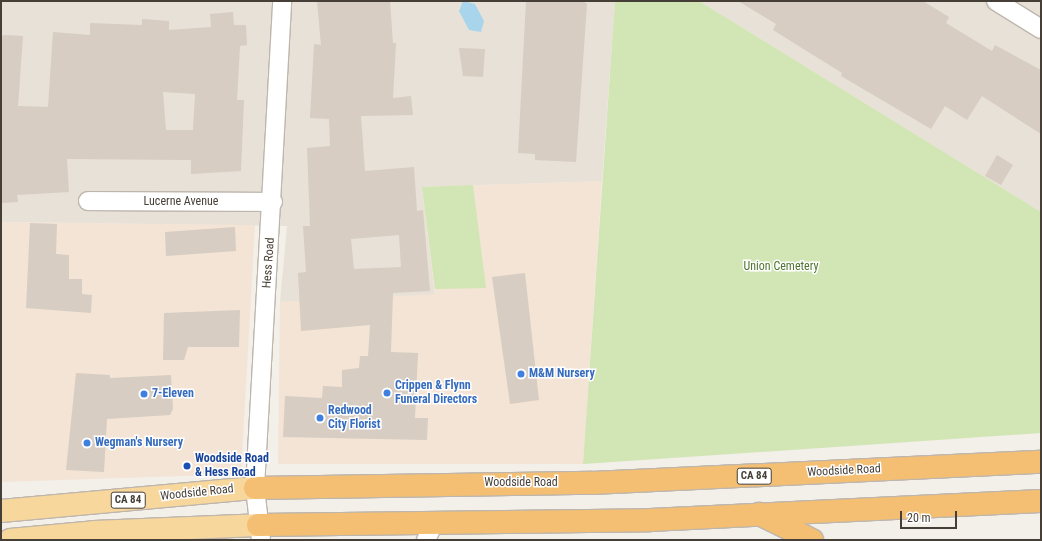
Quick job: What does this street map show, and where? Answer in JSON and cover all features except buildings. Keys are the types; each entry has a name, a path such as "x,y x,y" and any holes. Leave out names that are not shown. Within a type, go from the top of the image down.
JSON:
{"highway":[{"name":"Woodside Road","path":"255,488 592,483 1041,462"},
{"path":"259,532 430,532 760,514 1041,501"},
{"path":"760,514 812,540"}],"main road":[{"name":"Woodside Road","path":"1,511 255,488"},
{"path":"10,540 94,532 259,532"}],"street":[{"name":"Hess Road","path":"259,532 255,488 273,202 282,1"},
{"path":"996,1 1041,29"},
{"name":"Lucerne Avenue","path":"88,201 273,202"}],"shaded area":[{"path":"1,1 615,1 602,181 422,187 435,295 280,302 287,226 1,222"},
{"path":"699,1 1041,1 1041,212"},
{"path":"602,181 583,464 278,464 280,302 435,294 422,187"},
{"path":"1,222 255,225 241,474 1,482"}],"green space":[{"name":"Union Cemetery","path":"615,1 699,1 1041,212 1041,433 583,464"},
{"path":"473,185 486,288 435,289 422,187"}],"water":[{"path":"463,1 475,4 484,21 481,32 469,30 459,11"}],"place":[{"name":"M&M Nursery","path":"521,374"},
{"name":"Crippen & Flynn Funeral Directors","path":"387,393"},
{"name":"7-Eleven","path":"144,394"},
{"name":"Redwood City Florist","path":"320,418"},
{"name":"Wegman's Nursery","path":"87,443"},
{"name":"Woodside Road & Hess Road","path":"187,466"}]}
